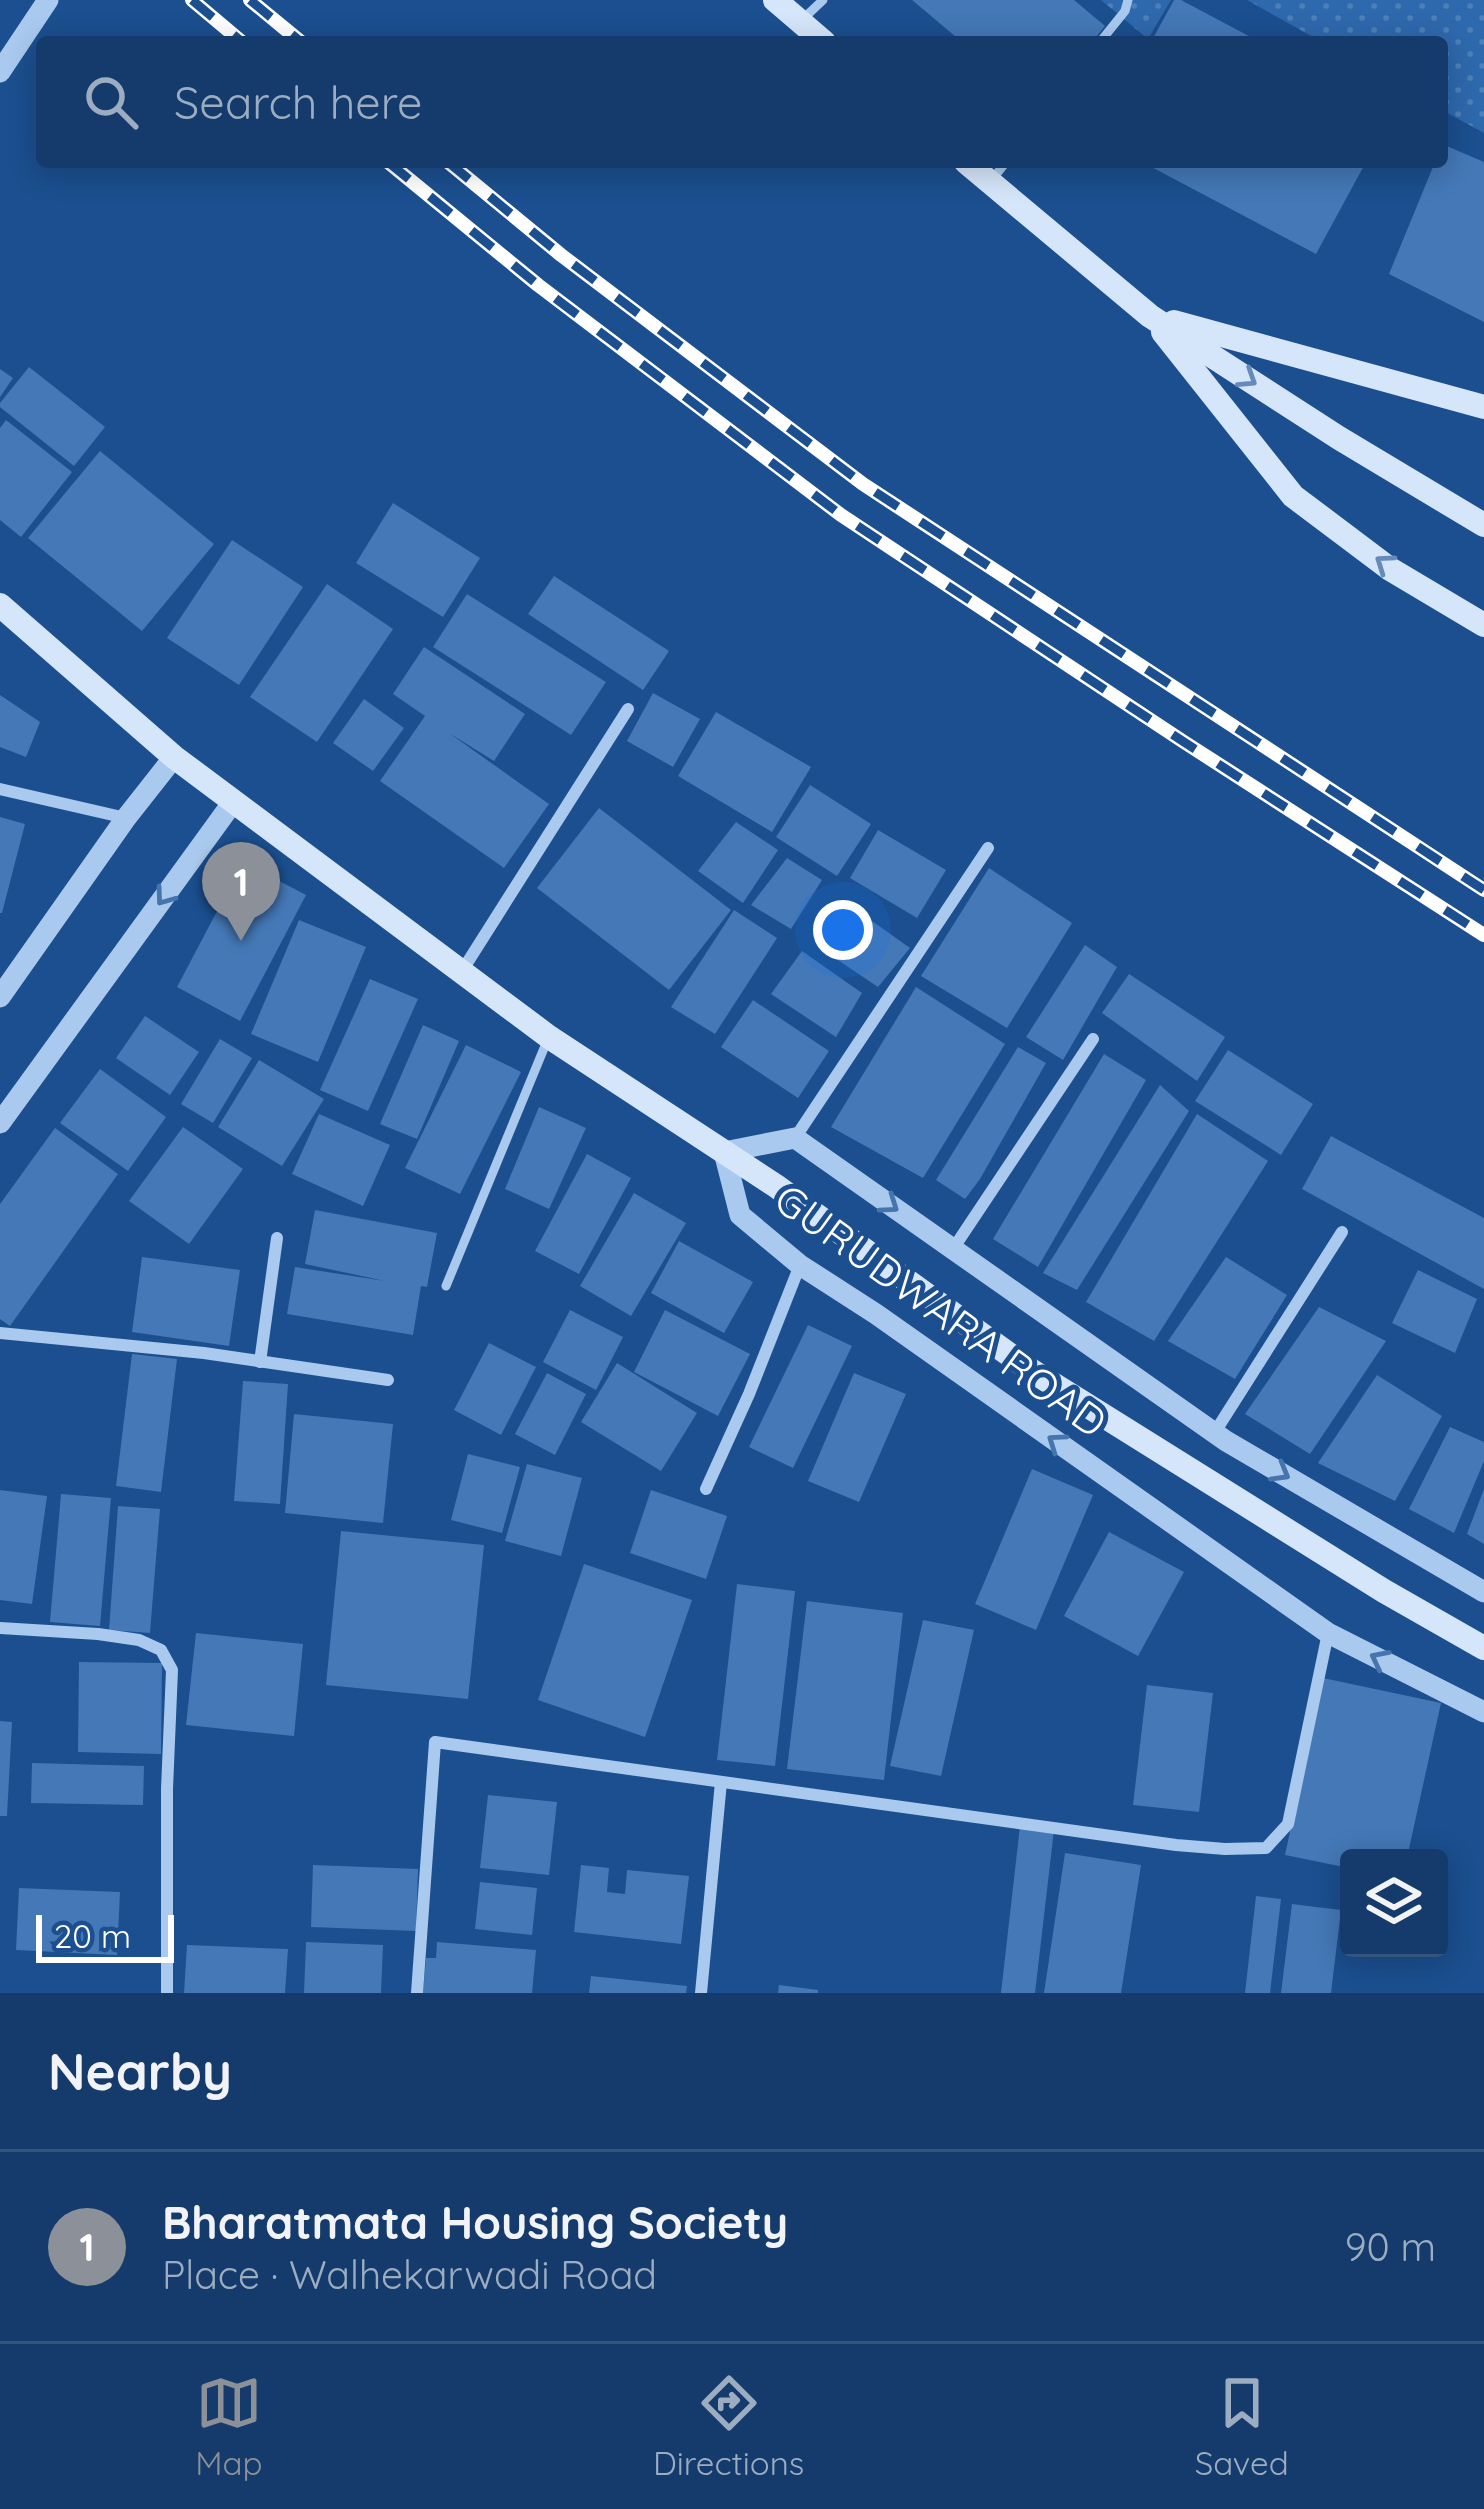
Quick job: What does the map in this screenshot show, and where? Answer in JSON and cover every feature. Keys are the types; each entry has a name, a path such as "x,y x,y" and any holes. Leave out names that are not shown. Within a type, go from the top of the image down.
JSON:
{"main road":[{"path":"775,0 817,36"},
{"path":"998,172 1150,316 1293,496 1390,569 1484,625"},
{"path":"1150,316 1484,407"},
{"path":"1150,316 1484,525"},
{"path":"0,605 174,757 549,1037 776,1186 1032,1371 1484,1648"}],"street":[{"path":"0,71 48,0"},
{"path":"462,971 628,710"},
{"path":"0,997 174,757"},
{"path":"0,788 126,818"},
{"path":"0,1123 233,802"},
{"path":"795,1138 988,848"},
{"path":"953,1249 1094,1039"},
{"name":"GURUDWARA ROAD","path":"1484,1592 1215,1432 795,1138 724,1152 740,1215 800,1265 1328,1634 1484,1712"},
{"path":"1215,1432 1342,1232"},
{"path":"260,1362 278,1238"},
{"path":"706,1489 800,1265"},
{"path":"0,1333 204,1353 388,1380"},
{"path":"0,1628 139,1640 161,1650 172,1670 167,1993"},
{"path":"417,1993 435,1742 1176,1845 1266,1848 1288,1824 1328,1634"},
{"path":"700,1993 721,1782"}],"lane":[{"path":"800,22 823,0"},
{"path":"1105,36 1128,0"},
{"path":"446,1286 549,1037"}],"shaded area":[{"path":"1101,0 1171,0 1150,36"},
{"path":"1247,0 1484,0 1484,133 1448,113 1448,36 1311,36"}],"building":[{"path":"912,0 1074,0 1105,26 1097,36 955,36"},
{"path":"1174,0 1181,0 1249,36 1154,36"},
{"path":"1448,147 1484,162 1484,322 1389,274 1433,168 1448,168"},
{"path":"1153,168 1363,168 1316,254"},
{"path":"29,367 105,427 74,466 0,407"},
{"path":"0,369 13,378 0,397"},
{"path":"6,420 72,472 21,537 0,520 0,428"},
{"path":"100,451 214,544 142,631 28,538"},
{"path":"393,503 480,558 443,617 356,563"},
{"path":"232,540 303,587 239,685 167,638"},
{"path":"554,576 669,651 643,690 528,614"},
{"path":"327,584 393,629 317,742 250,697"},
{"path":"467,594 606,682 571,735 433,647"},
{"path":"424,647 525,714 494,761 449,733 549,804 504,868 380,781 425,716 393,694"},
{"path":"653,693 700,719 673,767 627,741"},
{"path":"0,695 40,722 26,757 0,747"},
{"path":"364,699 404,728 373,771 333,743"},
{"path":"716,712 811,767 772,832 678,776"},
{"path":"810,785 871,824 837,876 776,837"},
{"path":"599,808 731,910 669,990 537,888"},
{"path":"0,817 25,824 2,913 0,913"},
{"path":"736,822 778,850 743,903 698,871"},
{"path":"878,830 946,870 917,918 850,878"},
{"path":"787,858 822,880 791,929 751,905"},
{"path":"243,862 306,895 240,1021 177,987"},
{"path":"989,868 1072,923 1007,1028 921,976"},
{"path":"844,901 910,948 878,987 817,946"},
{"path":"734,910 777,938 715,1034 671,1007"},
{"path":"299,920 366,947 318,1062 251,1034"},
{"path":"1085,945 1117,967 1063,1060 1026,1037"},
{"path":"802,951 862,993 836,1037 771,994"},
{"path":"1129,974 1225,1037 1197,1081 1102,1013"},
{"path":"370,979 418,999 368,1111 320,1090"},
{"path":"916,987 1005,1044 923,1178 831,1127"},
{"path":"753,1000 829,1051 798,1098 721,1047"},
{"path":"145,1016 199,1052 170,1095 116,1058"},
{"path":"423,1025 459,1041 417,1139 380,1124"},
{"path":"220,1039 252,1058 213,1123 181,1104"},
{"path":"466,1045 521,1072 460,1194 405,1168"},
{"path":"1018,1047 1046,1063 965,1199 936,1180"},
{"path":"1228,1050 1313,1104 1281,1155 1195,1101"},
{"path":"1104,1054 1146,1080 1038,1267 993,1239"},
{"path":"259,1060 324,1099 282,1166 218,1127"},
{"path":"100,1069 166,1117 128,1171 60,1123"},
{"path":"1160,1085 1189,1111 1077,1290 1043,1273"},
{"path":"539,1107 586,1128 549,1209 505,1189"},
{"path":"319,1114 390,1145 363,1206 292,1174"},
{"path":"1197,1114 1268,1161 1154,1341 1086,1302"},
{"path":"183,1127 243,1169 189,1244 129,1201"},
{"path":"55,1128 118,1174 10,1326 0,1319 0,1204"},
{"path":"1331,1136 1484,1218 1484,1289 1302,1189"},
{"path":"587,1154 631,1178 579,1274 535,1251"},
{"path":"634,1193 686,1223 631,1316 580,1286"},
{"path":"315,1210 437,1233 413,1335 287,1314 295,1267 385,1281 305,1264"},
{"path":"679,1241 753,1282 724,1333 651,1293"},
{"path":"142,1257 240,1270 229,1346 132,1332"},
{"path":"1226,1257 1287,1295 1235,1379 1168,1341"},
{"path":"1418,1270 1477,1299 1455,1353 1392,1323"},
{"path":"1319,1307 1386,1341 1310,1454 1245,1414"},
{"path":"570,1310 623,1337 596,1390 543,1362"},
{"path":"665,1310 750,1354 718,1416 634,1372"},
{"path":"808,1325 852,1346 793,1468 749,1447"},
{"path":"489,1343 536,1367 501,1435 454,1410"},
{"path":"132,1354 177,1359 161,1492 116,1486"},
{"path":"617,1363 697,1413 661,1471 581,1422"},
{"path":"547,1373 586,1394 555,1455 515,1434"},
{"path":"854,1373 906,1394 859,1502 808,1481"},
{"path":"1377,1375 1442,1416 1395,1501 1318,1463"},
{"path":"243,1381 288,1384 280,1504 234,1501"},
{"path":"294,1414 393,1424 383,1523 285,1513"},
{"path":"1450,1427 1484,1442 1484,1461 1454,1533 1409,1509"},
{"path":"468,1454 520,1467 502,1533 451,1520"},
{"path":"527,1464 582,1478 561,1556 505,1541"},
{"path":"1032,1469 1093,1495 1036,1630 975,1604"},
{"path":"1484,1489 1484,1544 1467,1534"},
{"path":"0,1490 47,1496 32,1604 0,1600"},
{"path":"651,1490 727,1516 706,1579 630,1553"},
{"path":"61,1494 111,1498 100,1626 50,1622"},
{"path":"118,1506 160,1509 150,1633 109,1630"},
{"path":"341,1531 484,1545 468,1699 326,1685"},
{"path":"1109,1532 1184,1572 1138,1656 1064,1616"},
{"path":"584,1564 692,1600 645,1737 538,1700"},
{"path":"737,1584 795,1591 775,1766 717,1760"},
{"path":"807,1601 903,1613 884,1780 787,1769"},
{"path":"923,1620 974,1630 941,1776 890,1766"},
{"path":"196,1633 303,1644 294,1736 186,1725"},
{"path":"79,1662 162,1663 161,1754 78,1752"},
{"path":"1323,1678 1441,1703 1409,1849 1340,1849 1340,1866 1285,1855"},
{"path":"1147,1685 1213,1693 1199,1812 1133,1805"},
{"path":"0,1721 12,1722 7,1816 0,1816"},
{"path":"32,1763 144,1766 143,1805 31,1803"},
{"path":"488,1795 557,1802 549,1875 480,1868"},
{"path":"1020,1826 1054,1830 1035,1993 1001,1993"},
{"path":"1065,1853 1141,1865 1121,1993 1044,1993"},
{"path":"313,1865 418,1869 416,1931 311,1927"},
{"path":"581,1865 609,1868 607,1892 625,1894 627,1870 689,1876 681,1944 574,1932"},
{"path":"480,1882 537,1888 532,1935 475,1929"},
{"path":"19,1888 120,1892 117,1955 16,1950"},
{"path":"1256,1896 1281,1899 1270,1993 1245,1993"},
{"path":"1292,1904 1340,1910 1331,1993 1281,1993"},
{"path":"306,1942 383,1945 381,1993 304,1993"},
{"path":"437,1942 536,1950 532,1993 423,1993 426,1958 436,1958"},
{"path":"187,1945 288,1949 285,1993 184,1993"},
{"path":"591,1976 687,1986 686,1993 589,1993"},
{"path":"779,1985 818,1990 818,1993 778,1993"}],"railway":[{"path":"192,0 235,36"},
{"path":"250,0 294,36"},
{"path":"395,168 538,285 841,515 1484,935"},
{"path":"455,168 561,255 863,484 1484,890"}],"place":[{"name":"Bharatmata Housing Society","path":"241,941"}]}
